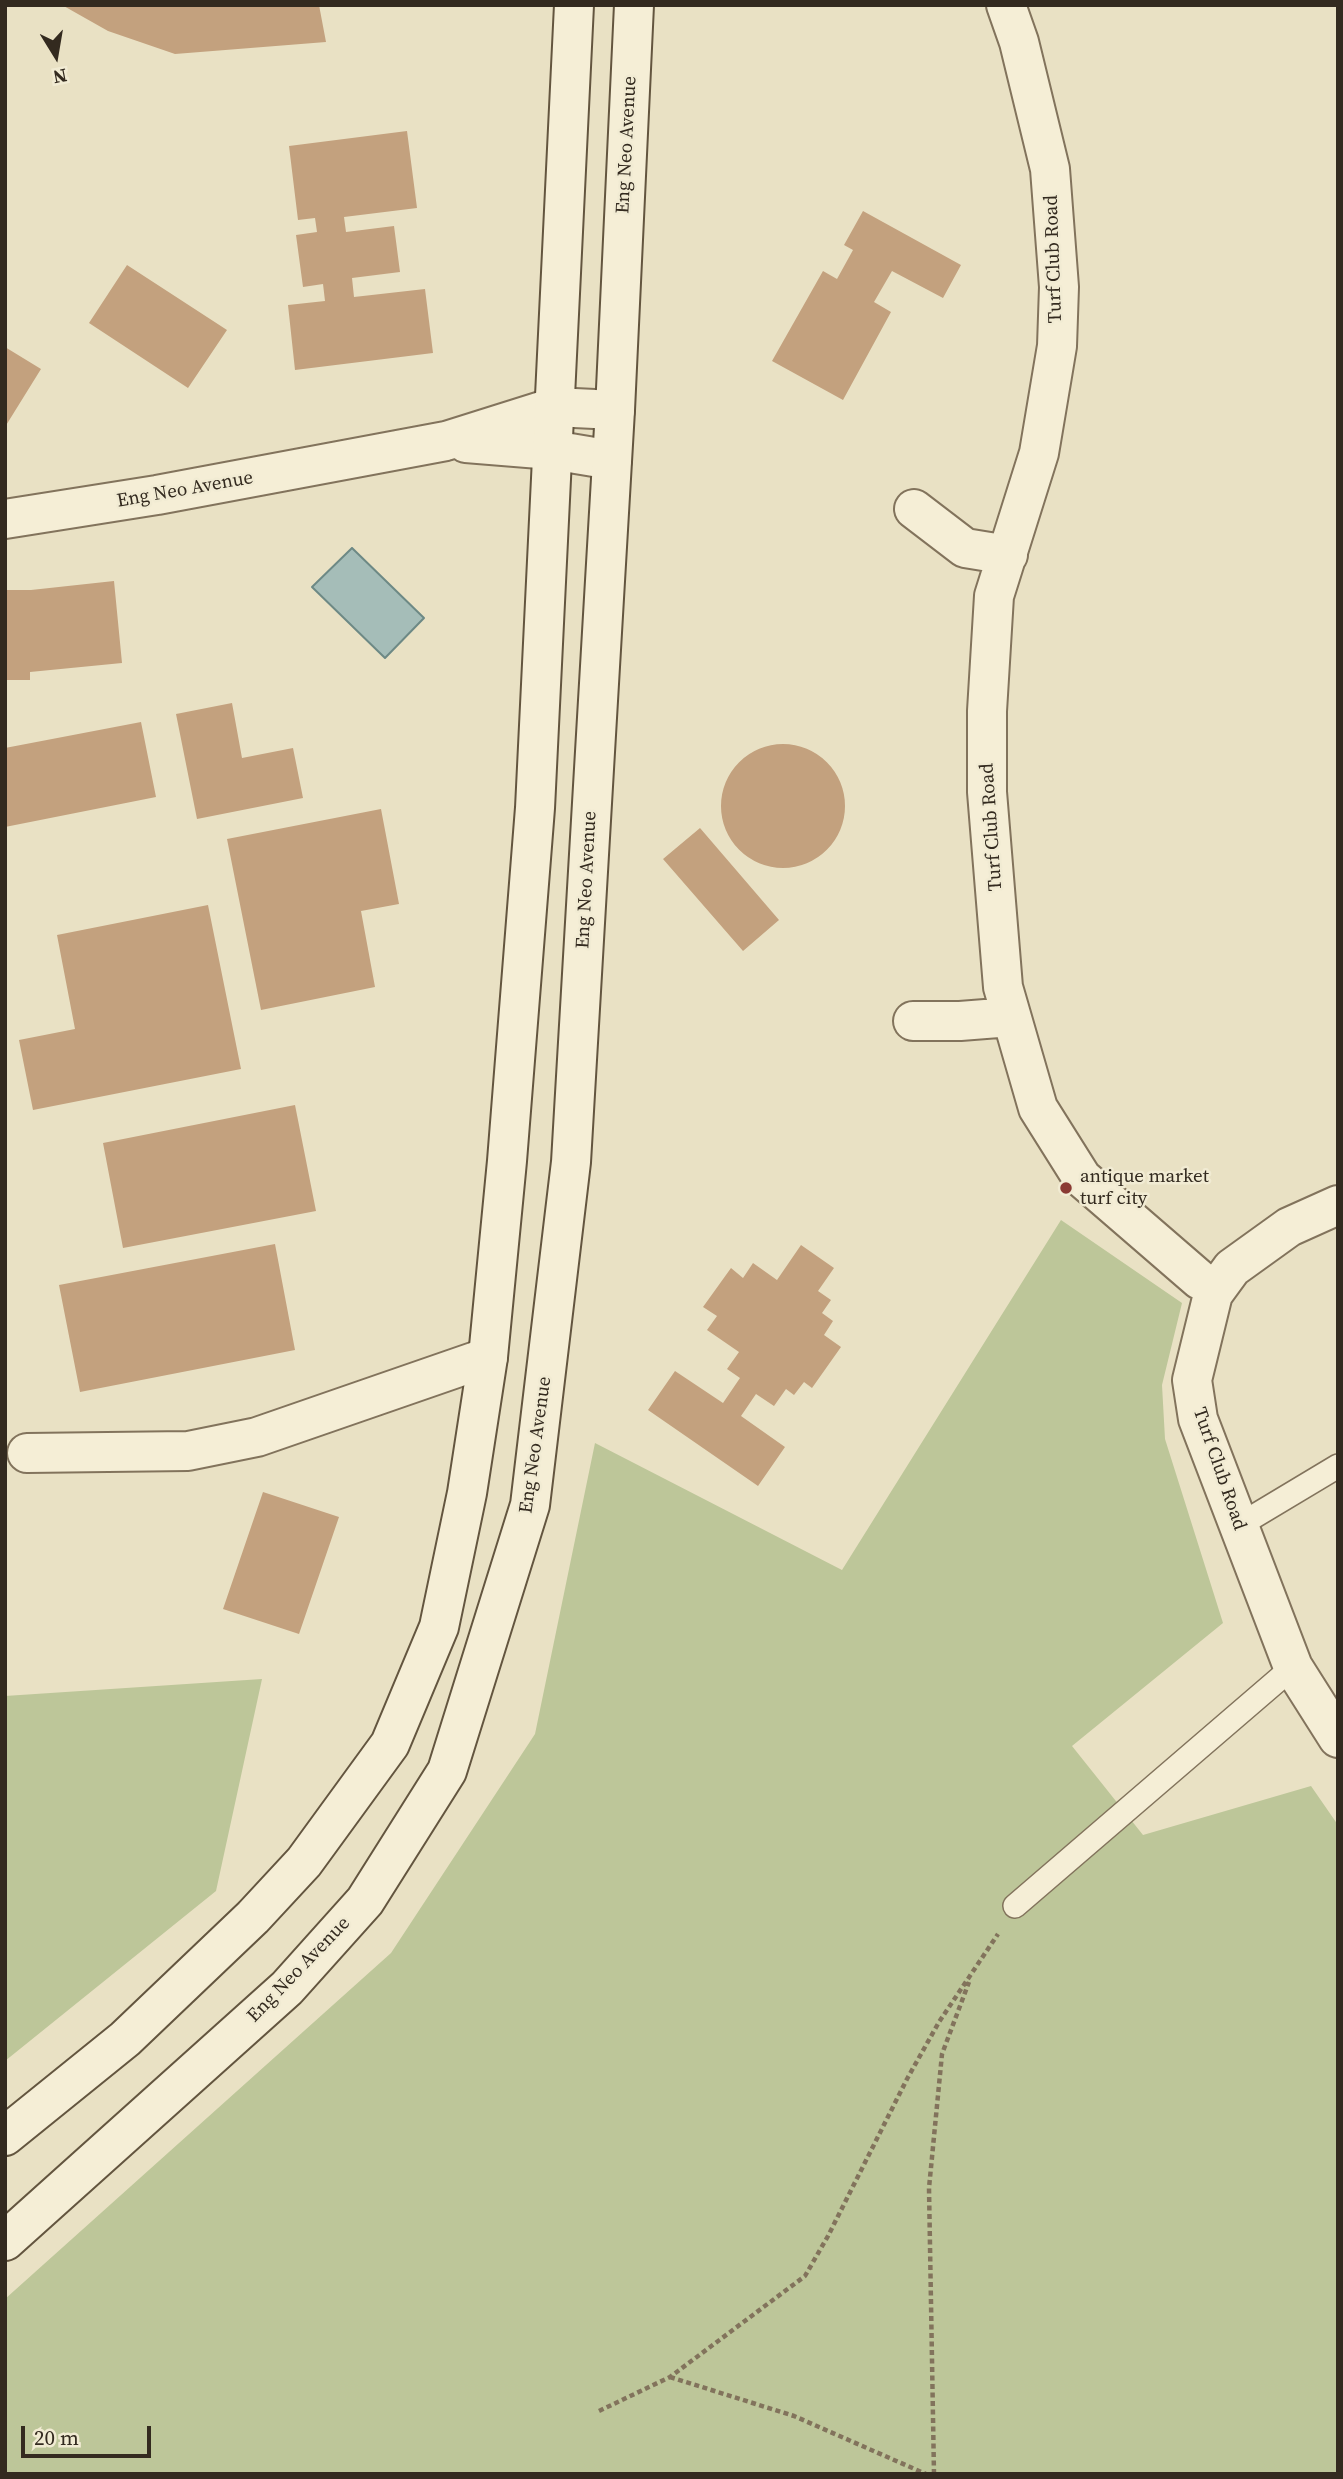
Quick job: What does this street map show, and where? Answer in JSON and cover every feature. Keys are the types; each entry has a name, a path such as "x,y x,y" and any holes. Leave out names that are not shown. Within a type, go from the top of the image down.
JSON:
{"main road":[{"path":"5,2136 125,2039 253,1917 304,1863 390,1744 439,1627 467,1493 488,1357 507,1161 535,808 574,5"},
{"name":"Eng Neo Avenue","path":"5,2241 287,1988 365,1901 447,1771 526,1518 532,1491 571,1162 615,410 634,5"},
{"name":"Turf Club Road","path":"1006,5 1019,41 1050,169 1059,287 1057,346 1040,453 994,596 987,711 987,778 1003,987 1038,1108 1082,1178 1200,1280"},
{"name":"Eng Neo Avenue","path":"5,519 157,495 446,441 554,407 615,410"},
{"name":"Eng Neo Avenue","path":"446,441 552,450 612,460"},
{"path":"914,509 965,548 1008,555"},
{"path":"913,1021 1011,1017"},
{"name":"Turf Club Road","path":"1338,1205 1289,1227 1232,1268 1213,1294 1192,1380 1198,1419 1293,1667 1338,1738"},
{"path":"27,1453 188,1451 257,1437 488,1357"}],"lane":[{"path":"1238,1526 1338,1466"},
{"path":"1015,1906 1293,1667"}],"path":[{"path":"599,2411 670,2377 805,2276 939,2022 1015,1906"},
{"path":"934,2474 929,2188 942,2054 972,1974"},
{"path":"670,2377 794,2416 926,2474"}],"green space":[{"path":"1061,1220 1182,1303 1162,1385 1165,1439 1223,1623 1072,1746 1143,1835 1311,1786 1338,1825 1338,2474 5,2474 5,2299 391,1953 535,1734 595,1443 842,1570"},
{"path":"262,1679 216,1891 5,2061 5,1696"}],"water":[{"path":"352,548 424,618 385,658 312,587"}],"building":[{"path":"62,5 319,5 326,42 175,54 108,31"},
{"path":"407,131 417,208 344,217 346,232 394,226 400,272 352,278 354,297 425,289 433,353 295,370 288,305 325,301 323,284 303,287 296,235 317,232 315,218 298,220 289,146"},
{"path":"863,211 961,265 943,298 892,271 874,302 891,312 843,400 772,361 823,271 837,279 853,250 844,245"},
{"path":"127,265 227,330 188,388 89,323"},
{"path":"5,347 41,369 5,427"},
{"path":"114,581 122,663 30,672 30,680 5,680 5,590 31,590"},
{"path":"232,703 242,758 293,748 303,798 197,819 176,714"},
{"path":"141,722 156,797 5,827 5,748"},
{"path":"783,744 807,749 827,762 840,782 845,806 840,830 827,850 807,863 783,868 759,863 739,850 726,830 721,806 726,782 739,762 759,749"},
{"path":"381,809 399,904 361,911 375,987 261,1010 227,839"},
{"path":"700,828 779,920 743,951 663,859"},
{"path":"208,905 241,1069 33,1110 19,1040 75,1029 57,935"},
{"path":"295,1105 316,1211 123,1248 103,1143"},
{"path":"275,1244 295,1350 80,1392 59,1285"},
{"path":"801,1245 834,1268 818,1291 831,1300 822,1313 833,1321 824,1335 841,1347 812,1388 804,1382 794,1395 786,1389 774,1406 756,1394 741,1416 785,1447 758,1486 648,1410 675,1371 723,1403 740,1378 727,1369 739,1352 707,1330 717,1316 703,1307 731,1268 743,1278 753,1263 777,1280"},
{"path":"263,1492 339,1517 299,1634 223,1609"}],"place":[{"name":"antique market turf city","path":"1066,1188"}]}
